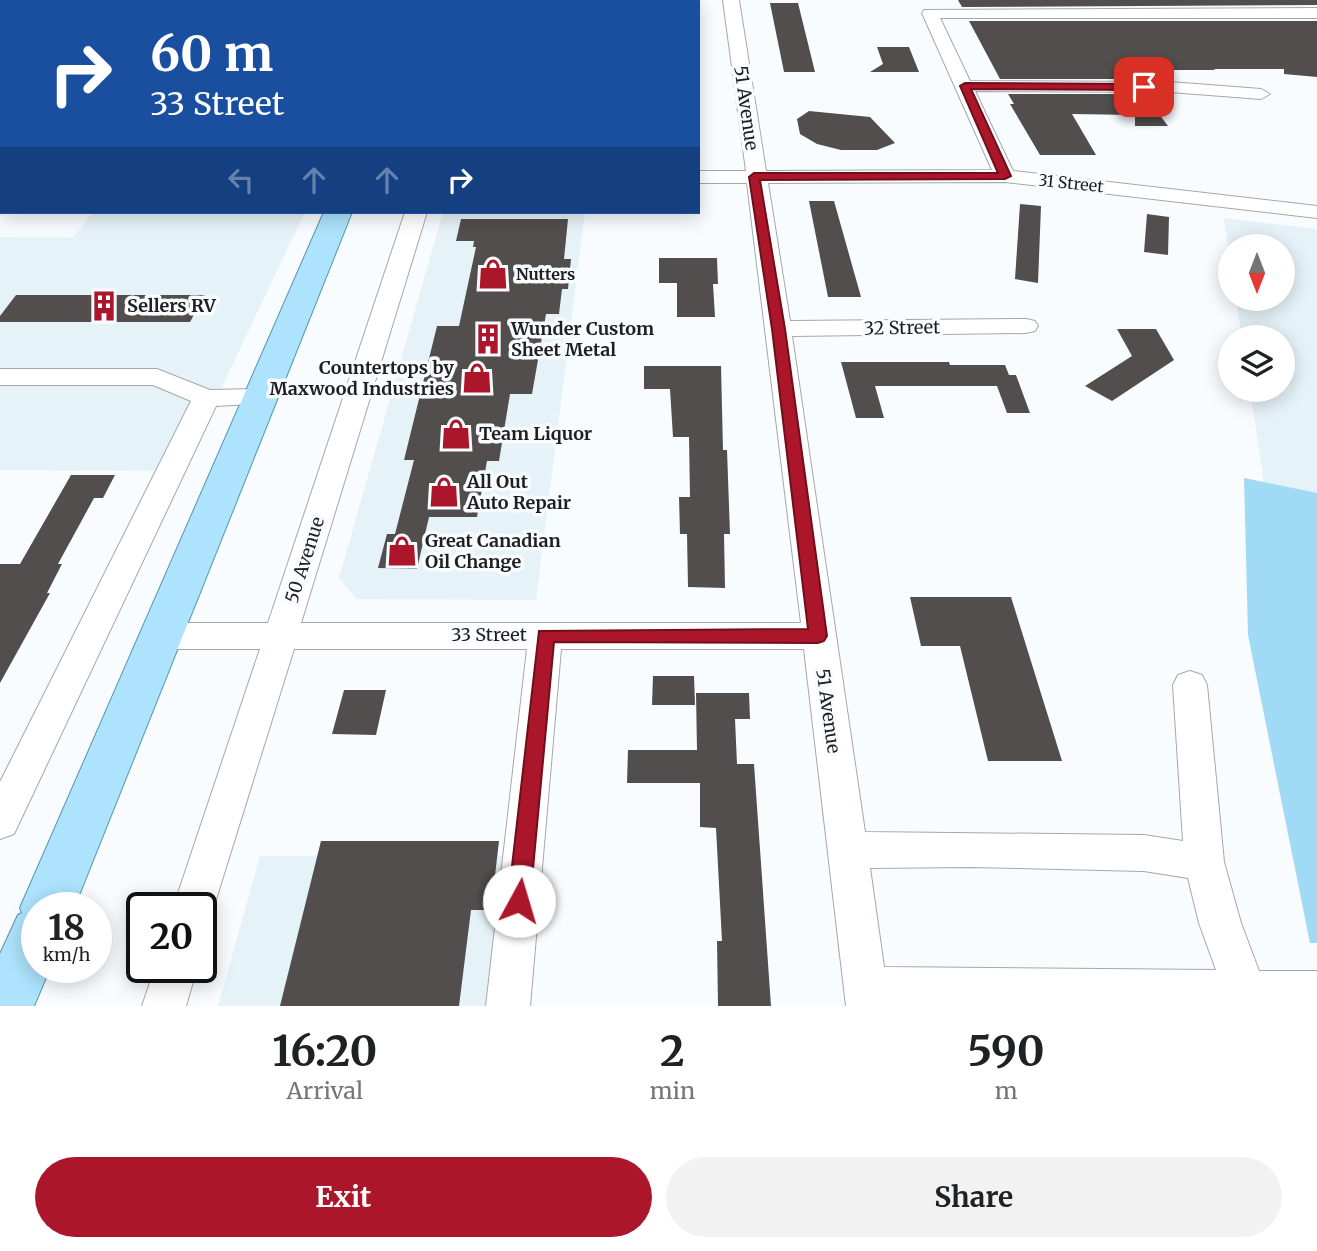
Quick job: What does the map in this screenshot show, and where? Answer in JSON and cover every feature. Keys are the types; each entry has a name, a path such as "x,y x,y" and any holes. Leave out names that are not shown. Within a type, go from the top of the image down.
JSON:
{"main road":[{"path":"54,892 337,214"},
{"path":"6,1006 21,971"}],"street":[{"name":"51 Avenue","path":"730,0 754,177 779,329 867,998"},
{"path":"1005,176 965,86 931,21 930,13 1317,13"},
{"path":"965,86 1170,87 1261,94"},
{"name":"31 Street","path":"700,177 1005,176 1317,212"},
{"name":"50 Avenue","path":"199,892 415,214"},
{"name":"32 Street","path":"779,329 1026,326"},
{"path":"0,377 156,377 206,398 261,397"},
{"path":"0,822 206,398"},
{"path":"508,1006 545,635"},
{"name":"33 Street","path":"160,636 818,636"},
{"path":"1190,685 1204,862 1220,923 1245,992"},
{"path":"848,850 970,849 1144,853 1204,862"},
{"path":"163,1006 171,983"},
{"path":"867,998 1317,993"}],"shaded area":[{"path":"91,214 304,214 182,471 0,470 0,237 74,237"},
{"path":"442,214 585,214 536,600 356,599 339,578"},
{"path":"1224,218 1317,229 1317,493 1264,483 1252,402 1295,402 1295,325 1240,325 1238,312 1295,312 1295,234 1226,234"},
{"path":"1244,478 1317,493 1317,943 1310,943 1248,635"},
{"path":"260,856 507,856 489,1006 218,1006"}],"building":[{"path":"958,0 1317,0 1317,5 962,7"},
{"path":"770,3 798,3 815,72 784,72"},
{"path":"969,21 1317,21 1317,77 1284,74 1284,69 1214,69 1125,70 1133,79 1000,79"},
{"path":"877,47 909,47 919,72 870,72 883,64"},
{"path":"1008,94 1144,94 1168,126 1135,126 1135,115 1072,114 1096,155 1040,155 1010,104 1014,104"},
{"path":"809,111 870,117 895,143 877,150 841,150 817,144 800,134 797,119"},
{"path":"809,201 834,201 861,297 828,297"},
{"path":"1020,204 1041,206 1038,283 1015,279"},
{"path":"1147,214 1169,217 1168,255 1144,252"},
{"path":"461,219 568,219 564,259 571,259 568,289 562,289 559,314 546,314 532,394 510,394 499,461 487,461 477,517 429,517 417,569 378,568 387,534 395,534 414,460 404,460 437,326 459,326 476,247 473,247 474,241 456,241"},
{"path":"659,258 717,258 718,284 713,284 715,317 677,317 677,283 659,283"},
{"name":"Sellers RV","path":"16,295 205,295 190,322 0,322 0,316"},
{"path":"1117,329 1156,329 1174,360 1112,401 1085,386 1132,356"},
{"path":"841,362 1005,365 1009,375 1016,375 1030,413 1007,413 997,386 875,386 884,418 856,418"},
{"path":"644,366 721,366 723,450 727,450 730,534 724,534 725,588 688,587 687,534 680,534 679,497 690,497 689,437 673,437 670,389 644,389"},
{"path":"71,475 115,475 103,498 94,498 58,564 62,564 47,593 50,593 0,683 0,564 20,564"},
{"path":"910,597 1011,597 1062,761 988,761 960,646 921,646"},
{"path":"653,676 694,676 695,705 652,705"},
{"path":"344,690 386,690 376,735 332,734"},
{"path":"696,693 749,693 750,719 735,719 737,764 754,764 771,1006 718,1006 717,941 722,941 716,828 700,827 700,783 627,783 628,750 697,750"},
{"path":"321,841 499,841 491,910 471,910 459,1006 280,1006"}],"place":[{"name":"Nutters","path":"493,274"},
{"name":"Sellers RV","path":"104,306"},
{"name":"Wunder Custom Sheet Metal","path":"488,339"},
{"name":"Countertops by Maxwood Industries","path":"477,378"},
{"name":"Team Liquor","path":"456,434"},
{"name":"All Out Auto Repair","path":"444,492"},
{"name":"Great Canadian Oil Change","path":"402,551"}],"route":[{"path":"519,901 545,635 818,636 779,329 754,177 1005,176 965,86 1144,87"}]}
